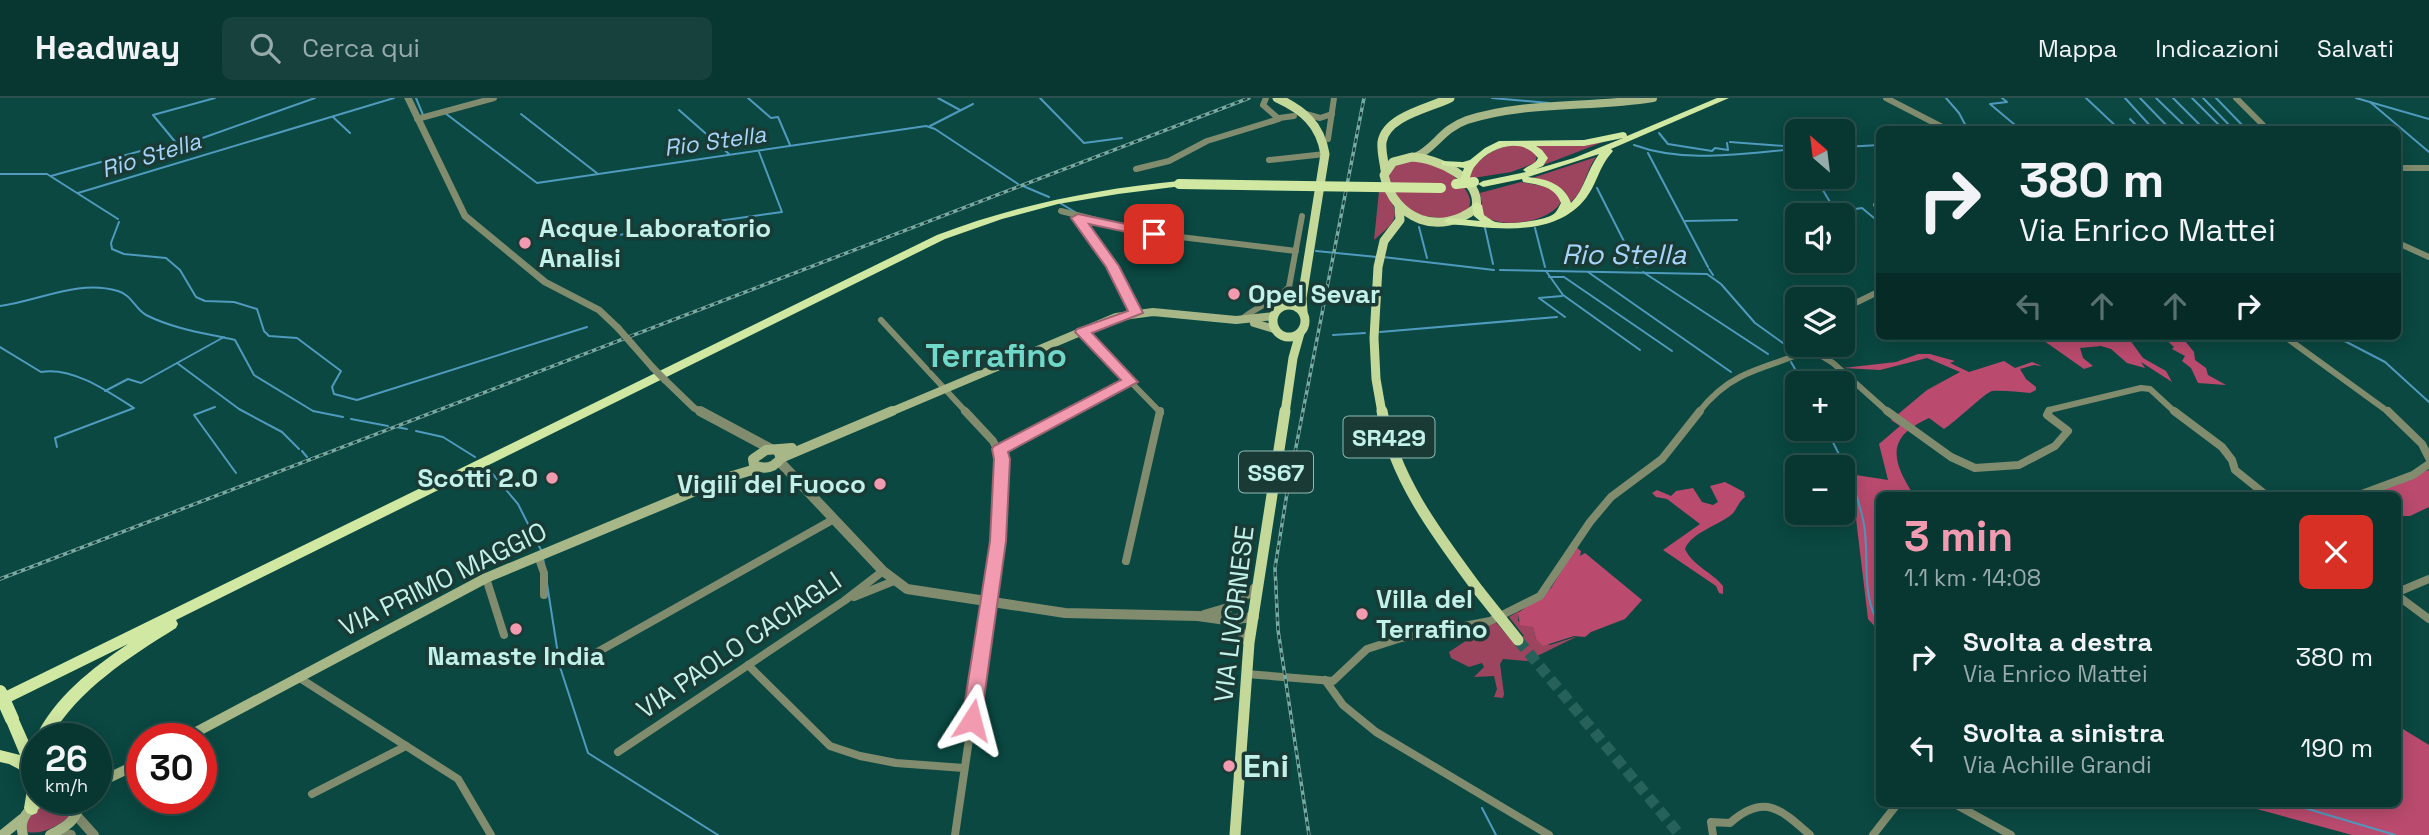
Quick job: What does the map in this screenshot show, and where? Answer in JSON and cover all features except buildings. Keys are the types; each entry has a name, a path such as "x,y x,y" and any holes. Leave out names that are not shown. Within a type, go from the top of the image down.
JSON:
{"highway":[{"path":"0,701 941,237 1010,213 1059,200 1178,183 1441,188 1473,183 1563,163 1715,98"},
{"path":"1473,183 1525,177 1570,164 1725,98"},
{"path":"1473,183 1466,171 1493,146 1514,142 1584,143 1647,127"},
{"path":"1445,221 1530,224 1557,215 1575,204 1584,194 1598,160 1636,136"},
{"path":"1495,179 1533,168 1542,162 1541,154 1535,149 1514,142"},
{"path":"1442,162 1464,165 1476,161"},
{"path":"21,738 0,693 938,235 989,216 1050,199 1120,187 1178,183 1395,185 1529,180 1560,191 1565,198 1564,208 1557,215"},
{"path":"1477,205 1481,218 1503,225"},
{"path":"52,723 63,706 115,660 245,580"},
{"path":"0,756 21,763"}],"main road":[{"path":"1277,98 1305,113 1325,137"},
{"path":"1445,221 1414,217 1399,206 1384,179 1382,147 1383,135 1392,124 1450,98"},
{"path":"1385,170 1393,162 1414,157 1432,146 1440,135 1453,126 1488,115 1653,98"},
{"name":"VIA LIVORNESE","path":"1235,835 1249,643 1293,358 1306,319 1302,298 1325,153 1325,137"},
{"path":"1392,232 1413,224 1466,216 1477,205 1473,183 1434,155 1432,146"},
{"path":"1382,147 1392,154 1442,162"},
{"name":"SR429","path":"1399,206 1401,218 1383,242 1380,258 1373,354 1376,390 1382,415 1398,463 1417,501 1444,545 1518,640"},
{"path":"1293,358 1288,344 1277,332 1274,316 1280,309 1302,298"},
{"path":"1288,307 1303,311"},
{"name":"VIA PRIMO MAGGIO","path":"213,723 415,613 486,578 777,455 1082,332 1136,313 1166,312 1249,318 1274,316"},
{"name":"VIA PRIMO MAGGIO","path":"1249,318 1277,332"},
{"path":"1277,332 1291,336 1300,333"},
{"name":"VIA PRIMO MAGGIO","path":"758,464 761,451 777,455"},
{"path":"112,777 124,771"},
{"path":"112,780 124,771"},
{"path":"2,835 26,814"},
{"path":"23,835 20,827 26,814"},
{"path":"52,834 71,814"}],"street":[{"path":"408,98 465,216 545,282 599,310 694,408 777,455 789,475 894,581 912,590 1065,613 1198,616 1226,621 1254,617"},
{"path":"418,119 494,98"},
{"path":"1266,98 1264,106 1279,118"},
{"name":"VIA LIVORNESE","path":"1325,137 1334,98"},
{"path":"1886,98 1940,126"},
{"path":"2236,98 2264,126"},
{"path":"1305,113 1318,118 1332,114"},
{"path":"1136,169 1169,161 1207,141 1279,118 1294,116"},
{"path":"1269,160 1325,153"},
{"path":"2401,168 2429,169"},
{"path":"1060,211 1078,218 1143,232 1296,251"},
{"path":"1249,318 1260,304 1287,290 1302,216"},
{"path":"1078,218 1112,266 1136,313"},
{"path":"2401,244 2429,257"},
{"path":"1855,303 1876,293"},
{"path":"881,320 999,449 1002,459 1002,494 990,602 955,835"},
{"path":"1082,332 1158,408 1161,418 1126,561"},
{"path":"2289,340 2403,423 2425,446 2429,458"},
{"path":"1246,674 1325,680 1338,678 1367,649 1401,638 1490,621 1540,596 1590,522 1611,497 1662,459 1708,401 1739,377 1789,357"},
{"path":"1826,357 1908,427 1951,457 1975,468 2019,465 2055,446 2068,431 2047,415 2049,410 2141,388 2150,389 2182,419 2222,447 2232,460 2235,470 2262,492"},
{"path":"999,449 1131,382"},
{"path":"753,442 758,464 789,475"},
{"path":"2367,492 2413,475 2429,464"},
{"path":"594,654 834,519"},
{"path":"538,556 544,573 544,595"},
{"name":"VIA PAOLO CACIAGLI","path":"618,752 844,601 883,571"},
{"path":"486,578 504,635"},
{"path":"2401,593 2429,579"},
{"path":"844,601 894,581"},
{"path":"1228,608 1258,586"},
{"path":"2401,596 2429,619"},
{"path":"1198,616 1228,608 1242,608 1254,617"},
{"path":"1226,621 1237,627 1249,643"},
{"path":"748,665 831,746 847,752 927,766 964,768"},
{"path":"298,677 458,779 491,835"},
{"path":"1325,680 1343,705 1376,733 1549,835"},
{"path":"312,794 406,746"},
{"path":"1713,835 1711,822 1730,824 1750,806 1757,804 1777,809 1810,835"},
{"path":"1873,835 1895,807"},
{"path":"1960,807 2011,835"},
{"path":"82,814 94,835"},
{"path":"52,834 71,835"}],"shaded area":[{"path":"1603,142 1541,166 1546,162 1528,144"},
{"path":"1513,145 1524,146 1537,155 1535,163 1511,172 1467,179 1466,174 1487,155"},
{"path":"1596,157 1579,193 1568,205 1565,192 1556,185 1532,178"},
{"path":"1409,160 1436,164 1452,175 1468,193 1470,204 1466,211 1459,216 1439,218 1417,214 1402,205 1387,176 1388,171"},
{"path":"1521,182 1548,187 1562,199 1548,214 1523,222 1497,221 1480,210 1480,193"},
{"path":"1379,191 1385,191 1395,213 1391,223 1374,240"},
{"path":"2043,340 2130,340 2143,358 2166,371 2172,382 2141,362 2145,368 2127,363 2111,349 2101,346 2080,348 2083,358 2093,366 2084,369"},
{"path":"2166,340 2184,340 2194,352 2195,360 2206,368 2208,375 2226,385 2198,383 2191,368 2182,361 2185,356 2172,349 2174,347"},
{"path":"1918,354 1930,354 1955,361 1950,363 1969,372 2004,361 2015,368 2032,362 2042,366 2020,369 2036,390 2030,393 1992,391 1944,429 1929,418 1915,425 1899,441 1897,460 1912,492 1876,492 1876,628 1868,619 1855,510 1855,475 1888,480 1879,444 1900,426 1891,420 1927,390 1960,372 1927,358 1880,370 1843,368 1896,362"},
{"path":"2429,470 2429,507 2410,516 2401,516 2401,492 2359,492"},
{"path":"1725,482 1744,492 1745,497 1731,515 1698,534 1685,549 1693,560 1723,586 1723,594 1719,593 1716,586 1663,550 1700,524 1667,499 1656,497 1652,493 1657,490 1671,496 1676,491 1693,488 1702,502 1713,505 1718,502 1710,486"},
{"path":"1576,547 1581,551 1580,556 1585,553 1642,600 1625,619 1585,637 1574,636 1543,646 1536,639 1533,627 1520,625 1518,613 1551,588"},
{"path":"1519,611 1518,621 1533,627 1536,639 1550,645 1578,636 1527,661 1503,659 1500,664 1504,694 1503,698 1494,697 1497,689 1494,676 1474,677 1484,667 1482,663 1469,667 1451,658 1449,652 1470,638 1479,627 1495,621 1512,641 1524,636 1509,617"},
{"path":"2401,728 2429,745 2429,835 2352,835 2250,807 2401,807"},
{"path":"33,814 72,814 56,826 34,833 27,832 25,821"}],"waterway":[{"path":"177,144 153,115 215,98"},
{"path":"51,176 144,150 168,148 194,141 315,98"},
{"name":"Rio Stella","path":"78,193 394,98"},
{"name":"Rio Stella","path":"416,98 423,115"},
{"path":"748,98 771,118 778,117 790,145"},
{"path":"938,98 960,110"},
{"path":"1040,98 1084,143 1122,138"},
{"path":"1492,98 1549,103"},
{"path":"1946,98 1966,126"},
{"path":"2002,98 2007,102 1990,104 2016,126"},
{"path":"2086,98 2116,126"},
{"path":"2125,98 2150,126"},
{"path":"2140,98 2167,126"},
{"path":"2156,98 2185,126"},
{"path":"2173,98 2201,126"},
{"path":"2192,98 2220,126"},
{"path":"2203,98 2230,126"},
{"path":"2216,98 2243,126"},
{"path":"2356,98 2370,102"},
{"path":"2370,102 2429,119"},
{"path":"2370,102 2398,126"},
{"path":"930,126 973,104"},
{"path":"679,110 729,154"},
{"name":"Rio Stella","path":"445,113 537,183 926,126 935,129 1018,184"},
{"path":"521,114 598,174"},
{"path":"333,117 350,133"},
{"path":"2130,119 2137,126"},
{"path":"2401,128 2429,152"},
{"path":"1659,133 1668,144 1712,151 1715,148 1728,150 1727,143"},
{"path":"1730,142 1785,146"},
{"path":"1634,145 1654,151 1694,156 1785,150"},
{"path":"1855,146 1876,145"},
{"path":"597,238 782,212 759,152"},
{"path":"1648,153 1708,267"},
{"path":"0,174 47,174 118,219"},
{"name":"Rio Stella","path":"1023,186 1049,197"},
{"path":"1597,188 1637,267"},
{"path":"1822,189 1836,212 1862,208 1876,220"},
{"name":"Rio Stella","path":"1060,203 1075,212"},
{"path":"1685,221 1737,220"},
{"path":"119,222 111,243 112,249 124,254 166,258 180,270 196,297 205,301 234,302 257,309 264,331 269,336 297,338 341,371 332,387 334,394 357,400 587,327"},
{"path":"1419,227 1427,258"},
{"path":"1485,228 1493,264"},
{"path":"1535,228 1545,267"},
{"name":"Rio Stella","path":"1316,251 1377,257"},
{"name":"Rio Stella","path":"1383,257 1494,270"},
{"name":"Rio Stella","path":"1709,269 1713,275"},
{"name":"Rio Stella","path":"1500,270 1644,273"},
{"name":"Rio Stella","path":"1546,271 1550,277"},
{"path":"1588,272 1731,372"},
{"name":"Rio Stella","path":"1644,273 1707,274 1721,284 1755,323 1785,344"},
{"path":"1644,273 1768,354"},
{"path":"1550,277 1564,277 1672,351"},
{"path":"1550,277 1563,295 1640,350"},
{"path":"0,306 73,289 103,288 127,296 142,312 157,320 223,337"},
{"path":"1562,296 1539,298 1565,317"},
{"path":"1380,332 1557,317"},
{"path":"1333,335 1365,333"},
{"path":"177,363 223,337"},
{"path":"223,337 235,340 254,375 313,411 343,417"},
{"path":"2343,340 2385,362 2429,402"},
{"path":"0,347 41,372 65,373 106,390"},
{"name":"Rio Stella","path":"1791,362 1796,371"},
{"path":"106,390 128,379 141,383 177,363"},
{"path":"177,363 239,409 282,432 299,449"},
{"path":"57,447 55,438 134,408 106,390"},
{"path":"215,407 194,415 236,473"},
{"path":"351,419 388,426"},
{"path":"396,427 407,429"},
{"path":"416,431 443,437 475,457"},
{"name":"Rio Stella","path":"1832,441 1849,476 1861,512 1866,538 1868,590 1876,618"},
{"path":"302,451 307,457"},
{"path":"485,465 518,504 541,550"},
{"path":"543,558 560,667 588,753 718,835"},
{"name":"Rio Stella","path":"2301,807 2395,835"},
{"path":"1482,808 1496,835"}],"tunnel":[{"path":"1518,640 1680,835"}],"railway":[{"path":"0,579 1249,98"},
{"path":"1309,835 1278,630 1275,568 1287,493 1364,98"}],"place":[{"name":"Acque Laboratorio Analisi","path":"525,243"},
{"name":"Opel Sevar","path":"1234,294"},
{"name":"Scotti 2.0","path":"552,478"},
{"name":"Vigili del Fuoco","path":"880,484"},
{"name":"Villa del Terrafino","path":"1362,614"},
{"name":"Namaste India","path":"516,629"},
{"name":"Eni","path":"1229,766"}],"district":[{"name":"Terrafino","path":"996,356"}],"route":[{"path":"972,720 998,541 1002,494 1002,455 999,449 1131,382 1082,332 1116,317 1136,313 1112,266 1078,218 1154,234"}]}
